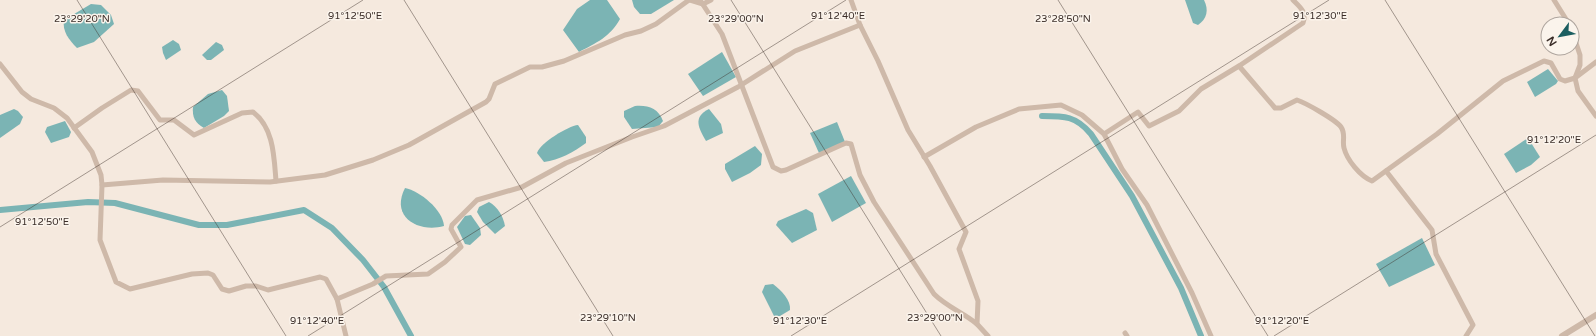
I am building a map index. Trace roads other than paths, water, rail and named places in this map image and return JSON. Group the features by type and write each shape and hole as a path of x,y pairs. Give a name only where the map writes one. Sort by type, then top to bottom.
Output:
{"street":[{"path":"102,185 163,180 276,181 325,175 373,160 409,145 486,102 489,99 495,84 530,67 542,67 564,61 625,35 641,31 656,24 690,0 702,2 711,0"},
{"path":"851,0 860,25 878,61 908,130 966,232 959,249 978,301 977,324"},
{"path":"1104,134 1138,112 1149,126 1179,111 1201,89 1239,66 1303,23 1305,16 1302,9 1293,0"},
{"path":"1554,0 1564,16"},
{"path":"702,2 722,34 771,163 777,170 786,170 846,143 851,144 866,189 903,250 934,294 942,303 969,317 988,336"},
{"path":"337,299 373,284 386,276 428,274 445,262 461,247 451,229 454,221 478,200 522,187 566,163 664,126 742,85 795,51 860,25"},
{"path":"1580,56 1580,65 1574,78 1578,91 1596,116"},
{"path":"1239,66 1275,108 1281,108 1297,100 1337,122 1344,133 1343,147 1348,156 1367,179 1372,181 1437,134 1503,81 1541,62 1548,61 1552,63 1562,81 1574,78 1596,62"},
{"path":"0,64 22,92 31,99 54,108 67,118 92,152 101,175 102,185 100,240 116,282 128,288 202,273 214,275 222,290 229,291 246,286 256,286 268,290 320,277 326,279 337,299 346,336"},
{"path":"74,128 131,90 138,92 160,120 174,120 194,135 242,113 253,112 264,125 270,138 274,154 276,181"},
{"path":"924,157 976,127 1019,109 1061,105 1082,115 1104,134 1122,169 1147,205 1192,293 1211,336"},
{"path":"1386,171 1432,230 1436,254 1473,325 1466,336"},
{"path":"1562,336 1596,315"}],"water":[{"path":"590,0 607,0 620,19 607,35 579,52 563,30 577,9"},
{"path":"632,0 674,0 651,14 640,14 634,7"},
{"path":"1185,0 1204,0 1207,11 1205,17 1198,25 1193,23"},
{"path":"91,4 101,5 111,15 114,24 94,42 77,48 67,35 64,28 64,20"},
{"path":"173,40 179,44 181,50 166,60 162,47"},
{"path":"216,42 222,45 224,50 211,60 207,60 202,55"},
{"path":"722,52 736,77 703,96 688,74"},
{"path":"1548,69 1558,81 1556,84 1535,97 1527,82"},
{"path":"222,90 227,96 229,111 224,116 204,128 198,124 195,119 193,107 208,94"},
{"path":"635,106 652,108 658,113 663,121 658,127 632,129 624,117 624,111"},
{"path":"14,109 23,117 20,124 0,138 0,115"},
{"path":"709,109 721,124 723,133 706,141 698,124 700,116"},
{"path":"65,121 71,132 69,137 51,143 45,132 47,127"},
{"path":"837,122 845,142 819,153 810,133"},
{"path":"578,125 586,137 586,143 566,155 544,162 537,153 539,149 561,132"},
{"path":"1528,138 1540,157 1531,165 1516,173 1504,154"},
{"path":"755,146 762,154 761,165 750,173 732,182 725,169 725,164"},
{"path":"851,176 866,203 832,222 818,194"},
{"path":"405,188 417,193 430,202 440,214 444,226 434,228 425,227 416,225 409,220 404,215 401,207 401,198"},
{"path":"489,202 500,212 505,226 495,234 483,222 477,212 479,207"},
{"path":"806,209 813,213 817,230 792,243 776,225 778,221"},
{"path":"471,215 480,228 481,235 470,245 465,244 457,227 465,216"},
{"path":"1422,238 1435,265 1389,287 1376,264"},
{"path":"773,284 785,296 790,306 790,310 780,316 774,316 762,292 765,285"}],"waterway":[{"path":"1042,116 1070,118 1086,128 1091,134 1132,196 1181,288 1201,336"},
{"path":"0,210 88,202 115,203 199,225 227,225 304,210 332,228 363,260 384,287 411,336"}]}
